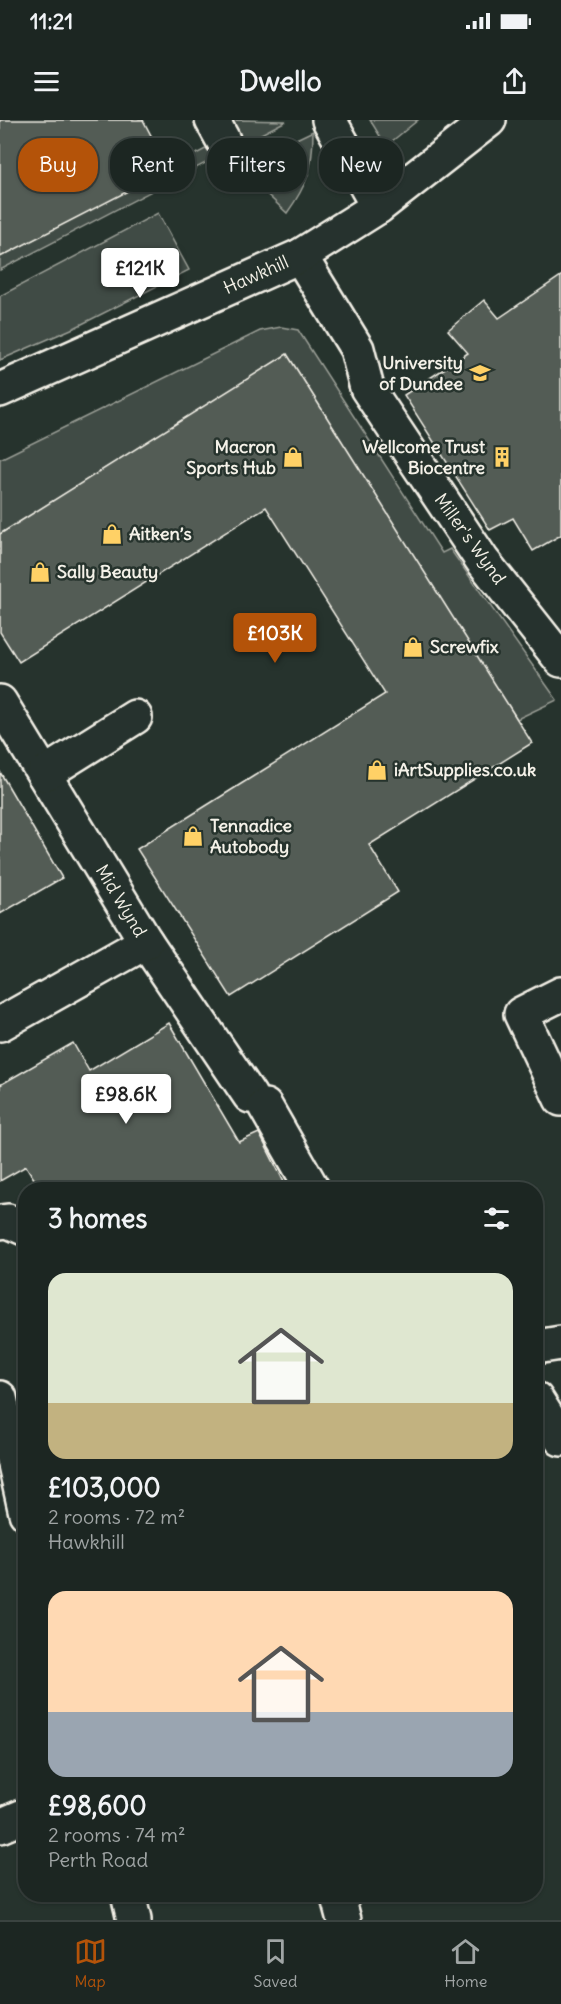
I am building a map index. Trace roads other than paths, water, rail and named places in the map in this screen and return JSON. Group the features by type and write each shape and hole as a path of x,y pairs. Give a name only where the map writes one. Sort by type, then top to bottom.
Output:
{"street":[{"path":"329,120 378,207"},
{"name":"Hawkhill","path":"0,390 300,256 378,207 489,120"},
{"name":"Miller's Wynd","path":"300,256 357,349 367,388 482,560 561,660"},
{"name":"Mid Wynd","path":"2,708 146,942 257,1101 308,1182"},
{"path":"44,774 135,717"},
{"path":"0,1024 146,942"},
{"path":"561,994 521,1014 561,1099"},
{"path":"0,1222 8,1221 18,1225"},
{"path":"543,1346 561,1343"},
{"path":"0,1398 11,1429 18,1468"},
{"path":"543,1410 561,1439"},
{"path":"0,1826 18,1818"},
{"path":"130,1902 134,1920"},
{"path":"339,1902 344,1920"}],"place":[{"name":"University of Dundee","path":"480,373"},
{"name":"Macron Sports Hub","path":"293,457"},
{"name":"Wellcome Trust Biocentre","path":"502,457"},
{"name":"Aitken’s","path":"112,534"},
{"name":"Sally Beauty","path":"40,572"},
{"name":"Screwfix","path":"413,647"},
{"name":"iArtSupplies.co.uk","path":"377,770"},
{"name":"Tennadice Autobody","path":"193,836"}]}
